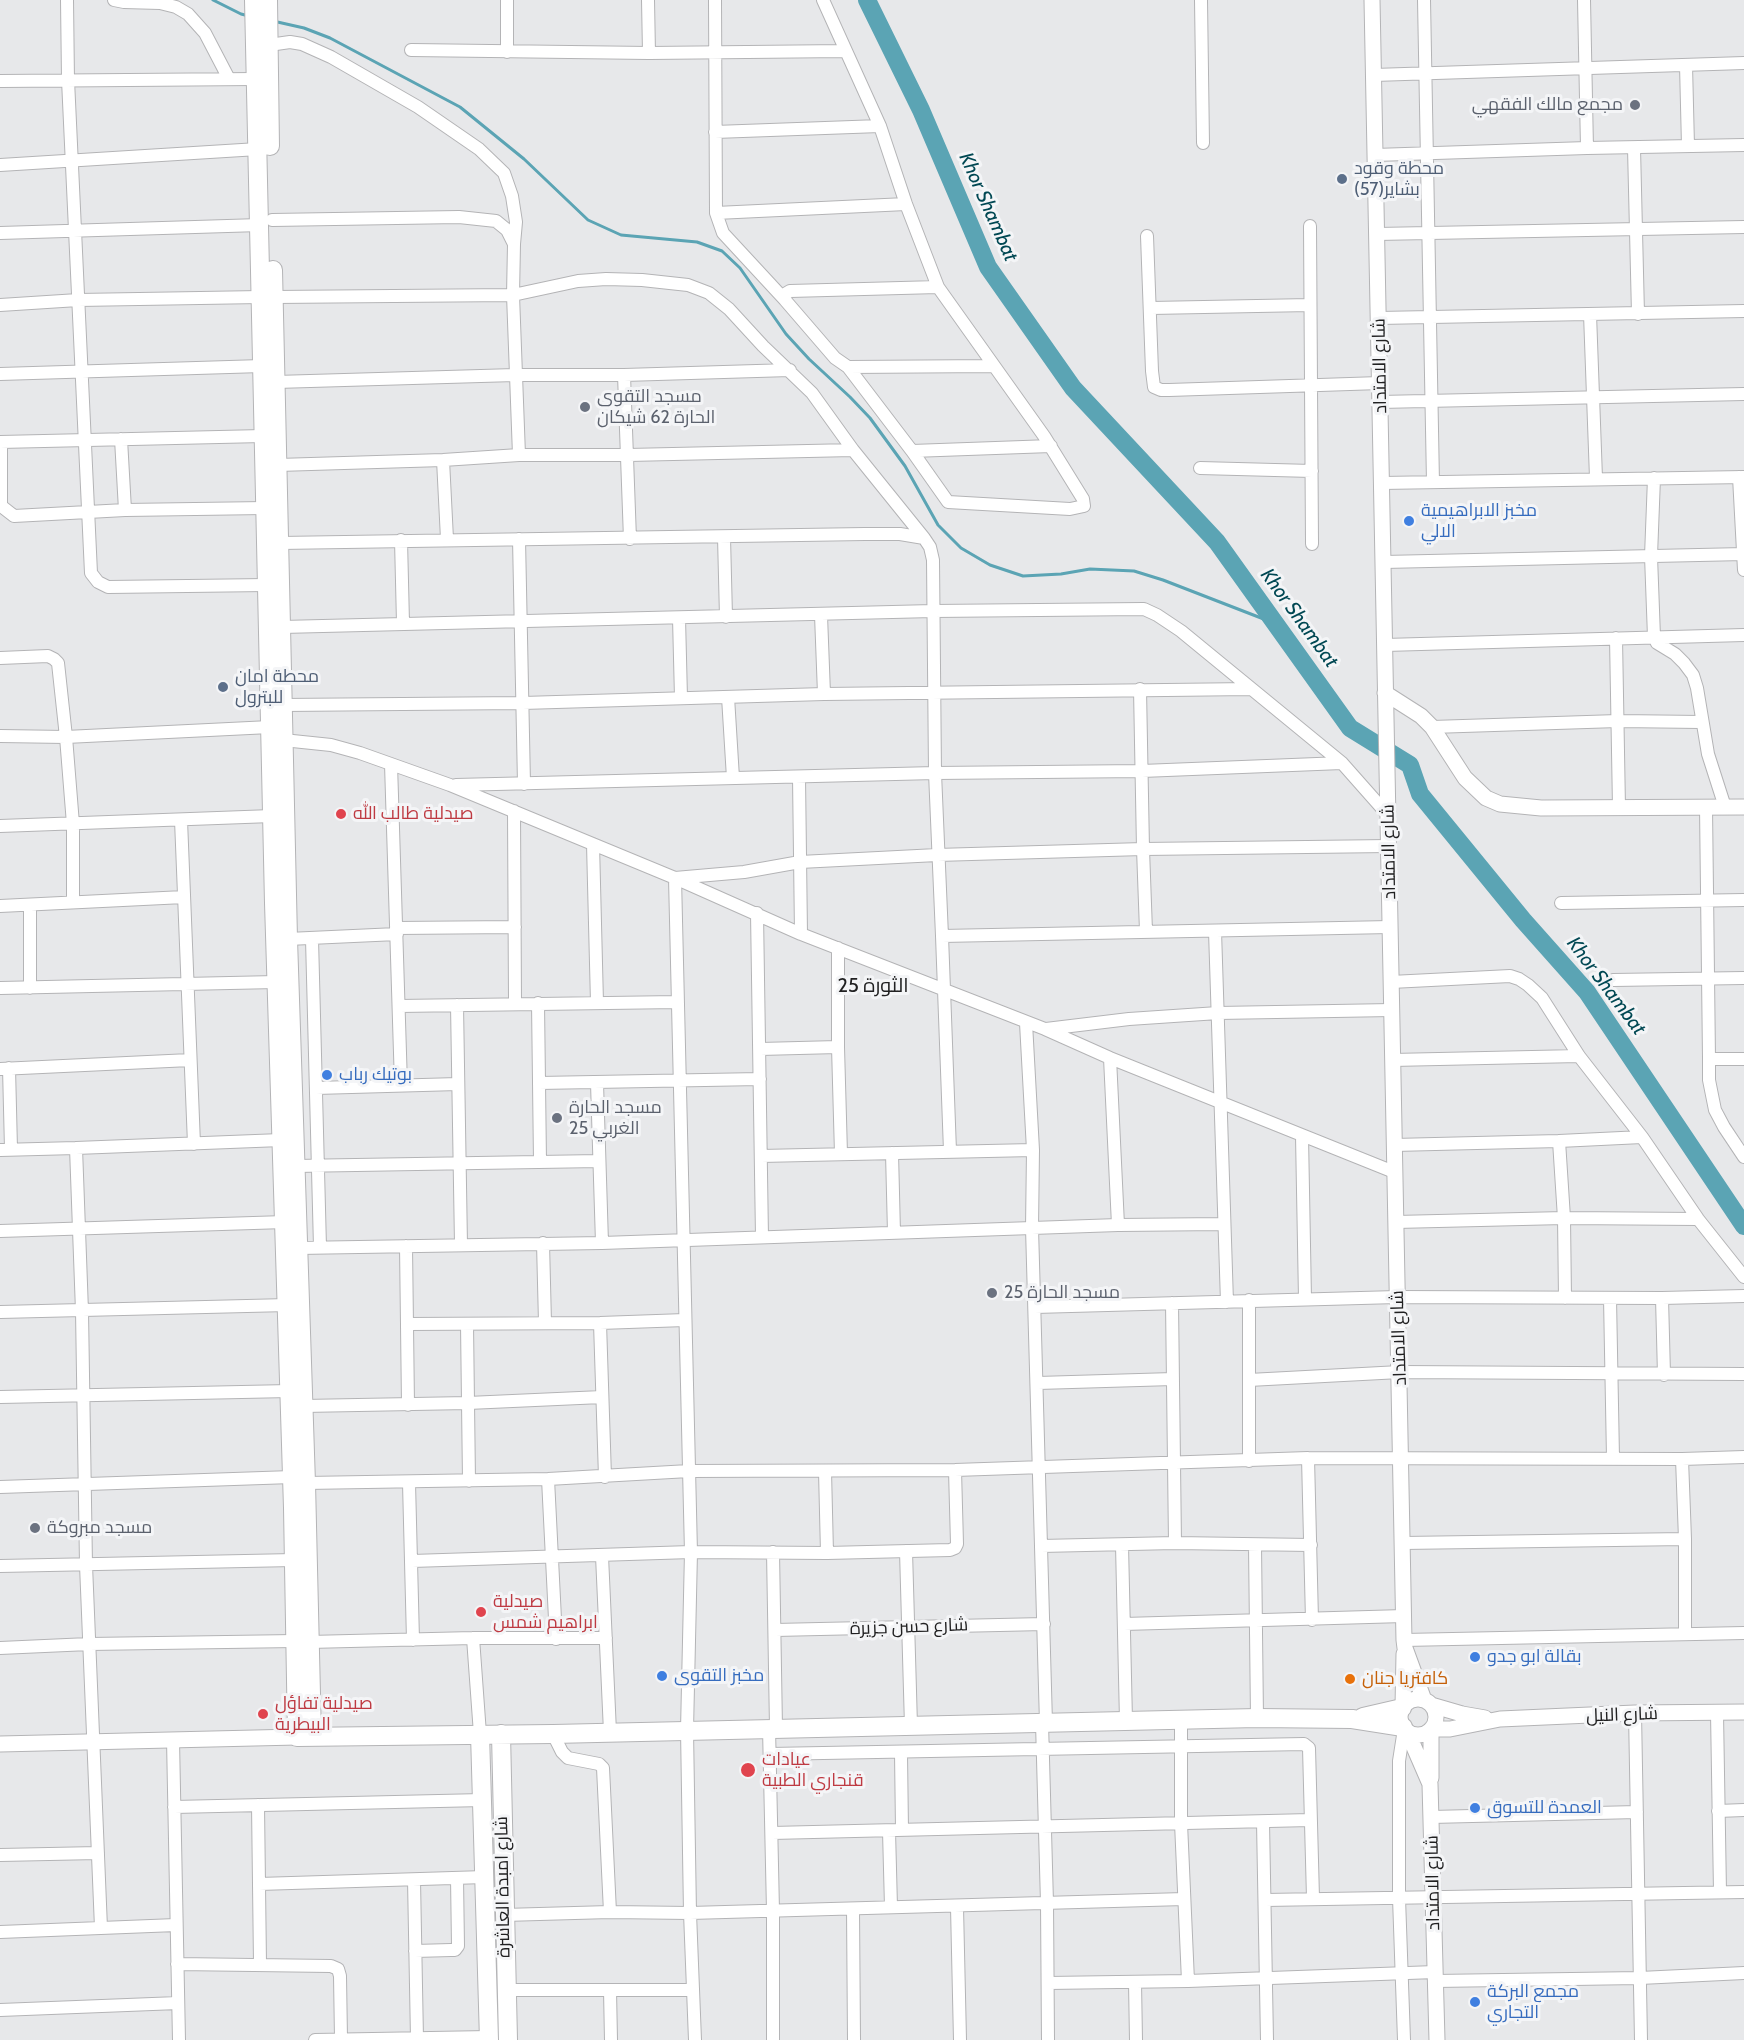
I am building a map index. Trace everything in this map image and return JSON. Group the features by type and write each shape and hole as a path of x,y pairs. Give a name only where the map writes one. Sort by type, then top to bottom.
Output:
{"main road":[{"path":"261,10 269,45 267,297 262,366 263,436 267,585 288,939 303,1406 294,1560 302,1641"},
{"path":"261,10 256,79 258,149 266,222"},
{"path":"267,297 276,382 282,627 282,705 277,734 272,816 276,982 290,1391 299,1480 304,1737 553,1734 1257,1718 1352,1719 1405,1729"},
{"path":"1352,1719 1403,1708"},
{"name":"شارع امبدة العاشرة","path":"480,1734 489,2039"},
{"name":"شارع امبدة العاشرة","path":"501,1734 508,2040"},
{"path":"482,1768 501,1768"}],"street":[{"path":"67,0 74,230 91,573 98,582 108,587 267,585"},
{"path":"114,0 160,3 176,7 188,14 206,33 229,79"},
{"path":"507,0 507,52"},
{"path":"648,0 649,53"},
{"path":"715,0 716,213 723,233 730,243 785,300 836,358 848,367 948,502 1027,507 1079,508 1084,506 1083,499 1051,446 938,287 906,204 880,126 823,0"},
{"path":"1201,0 1203,143"},
{"name":"شارع الامتداد","path":"1372,0 1404,1644 1428,1703"},
{"path":"1424,0 1433,482"},
{"path":"1584,0 1587,148"},
{"path":"269,45 290,42 302,44 331,57 418,107 479,149 504,173 512,196 516,222 513,295 519,455"},
{"path":"411,50 649,53 845,51"},
{"path":"1374,75 1744,63"},
{"path":"1686,65 1688,146"},
{"path":"0,81 256,79"},
{"path":"715,132 880,126"},
{"path":"1375,155 1744,145 1744,154"},
{"path":"1634,148 1638,314"},
{"path":"0,165 258,149"},
{"path":"716,213 906,204"},
{"path":"0,233 422,217 496,221 507,230 514,244"},
{"path":"1310,226 1312,544"},
{"path":"1377,234 1744,227"},
{"path":"1147,236 1154,387 1161,390 1380,383"},
{"path":"0,305 78,300 513,295 578,281 606,279 688,285 718,300 812,393 853,450 930,547 933,560 935,773 950,1151"},
{"path":"785,300 785,294 790,291 938,287"},
{"path":"1151,308 1310,305"},
{"path":"1379,318 1744,311"},
{"path":"1590,314 1596,478"},
{"path":"0,374 262,366"},
{"path":"848,367 994,366"},
{"path":"276,382 789,370"},
{"path":"624,375 630,539"},
{"path":"1380,402 1744,394"},
{"path":"263,436 1,442 1,506 14,516 125,510 265,508"},
{"path":"121,439 125,510"},
{"path":"912,451 1051,446"},
{"path":"278,465 443,460 519,455 853,450"},
{"path":"443,460 447,539"},
{"path":"1200,468 1312,471"},
{"path":"1382,483 1742,477 1744,570"},
{"path":"1654,478 1651,556 1654,638 1657,644 1676,654 1692,675 1697,688 1708,754 1725,807"},
{"path":"280,543 886,534 924,538"},
{"path":"724,537 726,617"},
{"path":"519,539 524,784"},
{"path":"401,540 403,624"},
{"path":"1384,562 1744,554"},
{"path":"282,627 933,611 1144,609 1181,632 1342,764 1388,813"},
{"path":"821,615 824,694"},
{"path":"679,618 681,698"},
{"path":"1385,645 1744,635"},
{"path":"1616,638 1619,808"},
{"path":"0,658 48,656 57,663 73,824 73,902"},
{"path":"1140,689 1146,931"},
{"path":"282,705 523,703 933,692 1251,689"},
{"path":"728,697 733,778"},
{"path":"1386,699 1421,716 1432,727 1465,778 1486,798 1500,804 1541,808 1744,807"},
{"path":"1432,727 1701,722"},
{"path":"0,736 277,734 331,745 450,785 675,878 801,934 1045,1029 1110,1058 1222,1101 1302,1136 1394,1172"},
{"path":"391,764 401,1085"},
{"path":"450,785 935,773 1142,771 1342,764"},
{"path":"798,777 801,934"},
{"path":"1706,807 1711,1096 1715,1110 1739,1142 1744,1157"},
{"path":"514,811 515,1003"},
{"path":"0,826 272,816"},
{"path":"181,820 194,1144"},
{"path":"593,844 597,1003"},
{"path":"675,878 744,872 800,862 938,855 1143,849 1389,846"},
{"path":"675,878 691,1552 687,1730 695,2040"},
{"path":"0,906 184,897"},
{"path":"1561,903 1744,900"},
{"path":"30,906 30,988"},
{"path":"757,913 762,1238"},
{"path":"288,939 396,931 515,927"},
{"path":"942,936 1390,927"},
{"path":"1215,931 1227,1302"},
{"path":"312,939 320,1247"},
{"path":"838,948 841,1154"},
{"path":"1391,982 1510,976 1528,985 1542,999 1579,1056 1642,1137 1698,1219 1744,1276"},
{"path":"1613,980 1744,978"},
{"path":"0,988 276,982"},
{"path":"399,1006 677,1002"},
{"path":"538,1003 540,1162"},
{"path":"458,1005 461,1245"},
{"path":"1045,1029 1129,1019 1218,1013 1392,1010"},
{"path":"1026,1023 1033,1150 1032,1228 1044,1624 1043,1750 1048,2040"},
{"path":"760,1049 838,1047"},
{"path":"1392,1060 1579,1056"},
{"path":"1110,1058 1118,1225"},
{"path":"1709,1059 1744,1059"},
{"path":"190,1060 4,1069 5,1149 76,1149 281,1140"},
{"path":"539,1083 760,1079"},
{"path":"597,1083 602,1243"},
{"path":"316,1088 458,1084"},
{"path":"1302,1136 1305,1299"},
{"path":"1394,1145 1642,1137"},
{"path":"1559,1141 1564,1218 1565,1298"},
{"path":"76,1149 80,1227 86,1565 101,1928"},
{"path":"761,1156 1033,1150"},
{"path":"892,1153 894,1233"},
{"path":"295,1166 599,1161"},
{"path":"1396,1222 1564,1218 1698,1219"},
{"path":"0,1231 285,1222"},
{"path":"298,1248 683,1241 1118,1225 1223,1224"},
{"path":"543,1243 545,1323"},
{"path":"406,1246 408,1405"},
{"path":"1035,1307 1397,1297 1744,1296"},
{"path":"1610,1298 1613,1458"},
{"path":"1662,1298 1664,1375"},
{"path":"1249,1300 1249,1461"},
{"path":"1172,1303 1175,1543"},
{"path":"0,1312 288,1305"},
{"path":"407,1324 685,1320"},
{"path":"600,1323 605,1477"},
{"path":"467,1324 469,1481"},
{"path":"1249,1380 1400,1372 1744,1374"},
{"path":"1038,1383 1173,1379"},
{"path":"0,1397 290,1391"},
{"path":"303,1406 468,1404 602,1397"},
{"path":"0,1487 299,1480 409,1483 605,1477 689,1471 955,1470 1308,1458 1682,1459 1744,1457"},
{"path":"1308,1458 1312,1620"},
{"path":"1682,1459 1685,1632"},
{"path":"412,1561 691,1552 827,1553 955,1548 957,1544 955,1470"},
{"path":"825,1471 827,1553"},
{"path":"548,1479 556,1639"},
{"path":"409,1483 413,1640"},
{"path":"1403,1543 1685,1539"},
{"path":"1041,1546 1175,1543 1311,1545"},
{"path":"1122,1545 1125,1721"},
{"path":"1255,1545 1257,1718"},
{"path":"906,1551 911,1726"},
{"path":"773,1552 775,1630 773,1728 770,1754 773,2040"},
{"path":"602,1556 610,1732"},
{"path":"0,1566 294,1560"},
{"path":"1124,1624 1404,1616"},
{"name":"شارع حسن جزيرة","path":"775,1630 1044,1624"},
{"path":"1403,1708 1404,1644 1685,1632 1744,1633"},
{"path":"473,1638 480,1734"},
{"path":"0,1648 89,1644 606,1638"},
{"path":"1404,2040 1399,1898 1399,1761 1405,1729 1400,1714 1408,1702 1416,1699 1428,1703 1436,1719 1431,1729 1426,1733 1416,1735 1405,1729"},
{"name":"شارع النيل","path":"1428,1703 1462,1714 1500,1719"},
{"name":"شارع النيل","path":"1431,1729 1449,1729 1500,1719 1635,1713 1744,1712"},
{"path":"1635,1713 1641,2040"},
{"path":"1717,1713 1720,1892"},
{"path":"1181,1720 1181,1823 1188,1981"},
{"name":"شارع الامتداد","path":"1405,1729 1430,1784 1437,2040"},
{"path":"1430,1784 1431,1729"},
{"path":"553,1734 562,1752 568,1758 599,1764 603,1768 610,1912"},
{"path":"0,1744 304,1737"},
{"path":"173,1740 179,2040"},
{"path":"770,1754 1307,1745 1309,1748 1313,1899"},
{"path":"901,1753 902,1830"},
{"path":"174,1807 483,1800"},
{"path":"258,1805 260,1964"},
{"path":"1718,1811 1744,1810"},
{"path":"1431,1817 1637,1812"},
{"path":"772,1833 1310,1820"},
{"path":"1263,1822 1267,2040"},
{"path":"889,1831 891,1907"},
{"path":"0,1855 98,1853"},
{"path":"259,1884 485,1877"},
{"path":"415,1951 456,1950 458,1946 457,1878"},
{"path":"414,1880 417,2039"},
{"path":"1265,1899 1744,1892"},
{"path":"504,1915 957,1907 1185,1899"},
{"path":"957,1907 960,2040"},
{"path":"853,1909 854,2040"},
{"path":"0,1932 176,1925"},
{"path":"177,1964 331,1966 338,1969 341,2039"},
{"path":"1048,1983 1188,1981 1402,1973 1435,1977 1640,1978 1744,1973"},
{"path":"1135,1982 1136,2040"},
{"path":"506,1990 693,1989"},
{"path":"610,1990 610,2040"},
{"path":"0,2010 178,2003"},
{"path":"315,2040 489,2039"}],"waterway":[{"path":"213,0 249,16"},
{"name":"Khor Shambat","path":"867,0 921,110 988,267 1073,388 1217,542 1350,728 1410,765 1420,794 1523,920 1587,992 1744,1226"},
{"path":"273,21 304,28 330,38 460,107 524,159 588,220 621,235 697,242 722,251 740,268 786,334 870,418 905,466 938,525 961,548 990,565 1023,576 1061,574 1090,569 1134,571 1274,623"}],"place":[{"name":"مجمع مالك الفقهي","path":"1635,105"},
{"name":"محطة وقود بشاير(57)","path":"1342,179"},
{"name":"مسجد التقوى الحارة 62 شيكان","path":"585,407"},
{"name":"مخبز الابراهيمية الالي","path":"1409,521"},
{"name":"محطة امان للبترول","path":"223,687"},
{"name":"صيدلية طالب الله","path":"341,814"},
{"name":"بوتيك رباب","path":"327,1075"},
{"name":"مسجد الحارة 25 الغربي","path":"557,1118"},
{"name":"مسجد الحارة 25","path":"992,1293"},
{"name":"مسجد مبروكة","path":"35,1528"},
{"name":"صيدلية ابراهيم شمس","path":"481,1612"},
{"name":"بقالة ابو جدو","path":"1475,1657"},
{"name":"مخبز التقوى","path":"662,1676"},
{"name":"كافتريا جنان","path":"1350,1679"},
{"name":"صيدلية تفاؤل البيطرية","path":"263,1714"},
{"name":"عيادات قنجاري الطبية","path":"748,1770"},
{"name":"العمدة للتسوق","path":"1475,1808"},
{"name":"مجمع البركة التجاري","path":"1475,2002"}],"district":[{"name":"الثورة 25","path":"873,986"}]}
